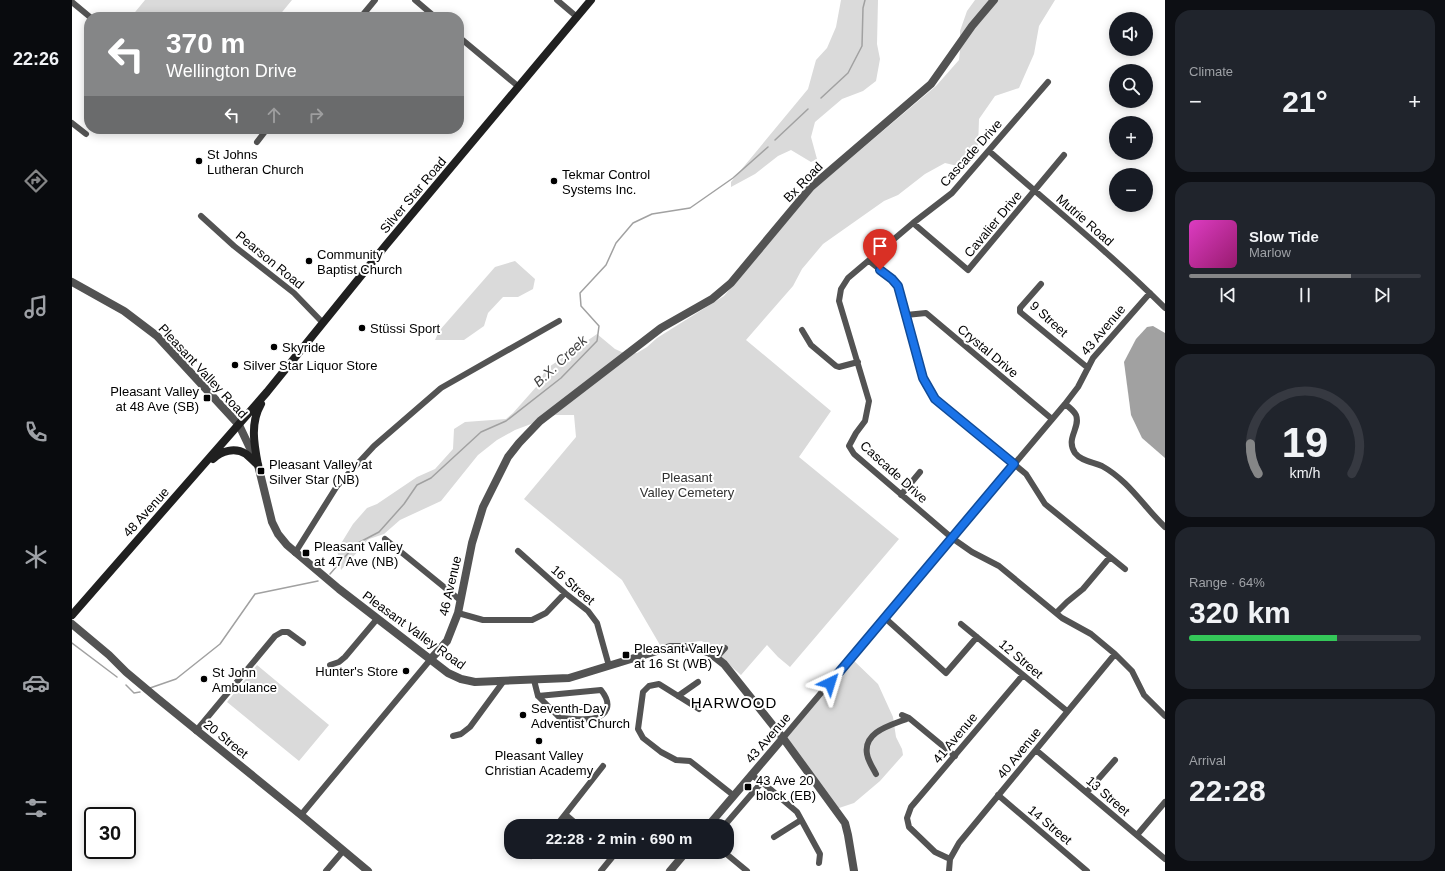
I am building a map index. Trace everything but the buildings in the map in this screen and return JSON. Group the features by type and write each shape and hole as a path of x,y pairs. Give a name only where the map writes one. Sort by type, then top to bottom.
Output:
{"main road":[{"name":"Silver Star Road","path":"239,425 591,0"},
{"path":"258,465 254,445 255,419 257,411 267,392"},
{"name":"48 Avenue","path":"72,615 239,425"},
{"path":"197,473 217,455 230,451 238,451 246,454 258,465"}],"street":[{"path":"365,12 375,0"},
{"path":"415,0 429,12"},
{"path":"557,0 577,17"},
{"name":"Bx Road","path":"613,364 661,328 712,299 731,283 811,187 931,84 972,26 994,0"},
{"path":"72,2 84,12"},
{"path":"464,41 519,87"},
{"name":"Cascade Drive","path":"1048,82 952,193 913,223 848,278 841,289 839,301 869,400 865,421 849,446 854,454 952,538 972,552 999,566 1062,618 1090,634 1115,654 1132,671 1144,695 1154,707 1165,716"},
{"path":"72,123 84,132"},
{"path":"256,142 263,134"},
{"name":"Mutrie Road","path":"989,151 1083,232 1165,308"},
{"path":"1035,191 1064,155"},
{"name":"Cavalier Drive","path":"913,223 968,270 1035,191"},
{"name":"Pearson Road","path":"201,216 234,246 294,293 323,323"},
{"path":"869,261 892,279 898,286 923,378 935,399 1026,474 1045,504 1125,568"},
{"name":"Pleasant Valley Road","path":"72,282 124,311 157,336 239,425 258,465 272,522 278,534 295,553 377,619 448,673 461,679 474,682 503,682 569,678 670,647 694,647 710,653 717,658 724,664 783,738 845,823 854,871"},
{"name":"9 Street","path":"1041,284 1020,308 1020,312 1088,368"},
{"name":"43 Avenue","path":"714,819 1065,404 1078,387 1093,358 1150,293"},
{"name":"Crystal Drive","path":"906,315 926,313 1052,419"},
{"path":"295,553 337,486 374,446 441,388 559,321"},
{"path":"802,330 811,345 836,366 839,367 858,362"},
{"name":"46 Avenue","path":"300,815 430,660 447,642 458,613 472,543 483,507 508,458 519,443 540,421 613,364"},
{"path":"1065,404 1076,413 1077,421 1071,439 1072,447 1076,454 1083,459 1101,466 1122,480 1134,491 1151,513 1165,527"},
{"path":"901,495 920,472"},
{"path":"384,540 460,600"},
{"name":"16 Street","path":"518,551 565,593 588,611 597,623 609,666"},
{"path":"1056,613 1083,589 1110,557"},
{"path":"458,613 483,620 532,620 546,613 565,593"},
{"path":"885,618 946,673 977,637"},
{"path":"330,665 339,662 345,657 377,619"},
{"name":"20 Street","path":"72,624 196,731 368,871"},
{"name":"12 Street","path":"961,624 1067,711"},
{"path":"196,731 275,636 282,632 288,632 303,643"},
{"path":"717,658 725,648"},
{"name":"40 Avenue","path":"949,871 950,860 959,843 1115,654"},
{"name":"41 Avenue","path":"950,860 935,852 908,827 907,818 911,807 1023,675"},
{"path":"534,680 538,696 560,718 594,719 603,714 607,706 606,696 601,690 538,696"},
{"path":"453,736 461,734 470,727 503,682"},
{"path":"678,696 698,682"},
{"path":"699,709 659,684 649,686 643,692 638,729 643,738 661,752 676,760 690,761 733,795"},
{"path":"902,715 909,718 955,756"},
{"path":"876,774 867,755 867,746 871,736 876,732 909,718"},
{"name":"13 Street","path":"1036,750 1165,859"},
{"path":"1087,792 1115,760"},
{"path":"562,819 604,766"},
{"name":"43 Avenue","path":"751,775 762,782 797,812 820,854 819,863"},
{"name":"43 Avenue","path":"730,819 762,782"},
{"name":"14 Street","path":"998,796 1087,871"},
{"path":"1137,835 1165,802"},
{"path":"566,815 571,819"},
{"path":"774,837 801,820"},
{"path":"326,871 343,851"},
{"path":"601,871 611,859"},
{"path":"670,871 680,859"},
{"path":"732,859 747,871"}],"green space":[{"path":"145,0 292,0 282,12 135,12"},
{"path":"841,0 878,0 877,44 880,59 876,81 863,91 842,99 815,122 811,137 817,159 811,162 791,150 778,156 755,174 731,187 731,182 808,89 816,60 827,48 836,27"},
{"name":"Pleasant Valley Cemetery","path":"975,0 1055,0 1039,26 1034,54 1019,88 995,96 979,119 978,149 962,167 945,163 925,174 898,195 884,201 823,244 802,269 793,286 746,340 831,411 799,457 899,539 790,667 767,645 741,675 702,641 660,645 622,580 524,499 576,437 574,415 555,415 515,430 497,440 478,455 441,501 400,520 384,534 369,539 341,570 337,550 353,524 367,508 377,504 417,477 435,469 453,449 454,429 465,422 506,419 537,386 546,369 597,334 615,349 626,354 637,353 657,338 724,296 813,190 936,86 959,60 960,31 967,11"},
{"path":"515,261 535,279 533,289 518,297 503,297 488,313 484,326 464,340 435,340 439,331 495,267"},
{"path":"850,657 878,684 893,717 896,737 902,749 903,755 880,781 854,803 836,809 783,742"},
{"path":"257,665 329,725 299,761 227,702"}],"shaded area":[{"path":"1153,326 1165,333 1165,458 1142,438 1131,415 1124,362 1136,339 1147,327"}],"waterway":[{"name":"B.X. Creek","path":"821,98 848,73 862,46 863,8 865,0"},
{"name":"B.X. Creek","path":"775,140 808,109"},
{"name":"B.X. Creek","path":"330,574 356,544 379,532 404,504 417,485 431,478 481,432 506,421 561,378 597,341 599,326 581,306 580,293 606,265 616,243 633,223 652,214 690,208 733,178 768,147"},
{"name":"B.X. Creek","path":"150,688 176,679 220,644 255,594 318,581"},
{"name":"B.X. Creek","path":"72,643 117,677"},
{"name":"B.X. Creek","path":"126,685 134,693 140,692"}],"place":[{"name":"St Johns Lutheran Church","path":"199,161"},
{"name":"Tekmar Control Systems Inc.","path":"554,181"},
{"name":"Community Baptist Church","path":"309,261"},
{"name":"Stüssi Sport","path":"362,328"},
{"name":"Skyride","path":"274,347"},
{"name":"Silver Star Liquor Store","path":"235,365"},
{"name":"Pleasant Valley at 48 Ave (SB)","path":"207,398"},
{"name":"Pleasant Valley at Silver Star (NB)","path":"261,471"},
{"name":"Pleasant Valley at 47 Ave (NB)","path":"306,553"},
{"name":"Pleasant Valley at 16 St (WB)","path":"626,655"},
{"name":"Hunter's Store","path":"406,671"},
{"name":"St John Ambulance","path":"204,679"},
{"name":"Seventh-Day Adventist Church","path":"523,715"},
{"name":"Pleasant Valley Christian Academy","path":"539,741"},
{"name":"43 Ave 20 block (EB)","path":"748,787"}],"district":[{"name":"HARWOOD","path":"734,702"}],"route":[{"path":"830,683 1014,464 935,399 923,378 898,286 892,279 880,270"}]}
